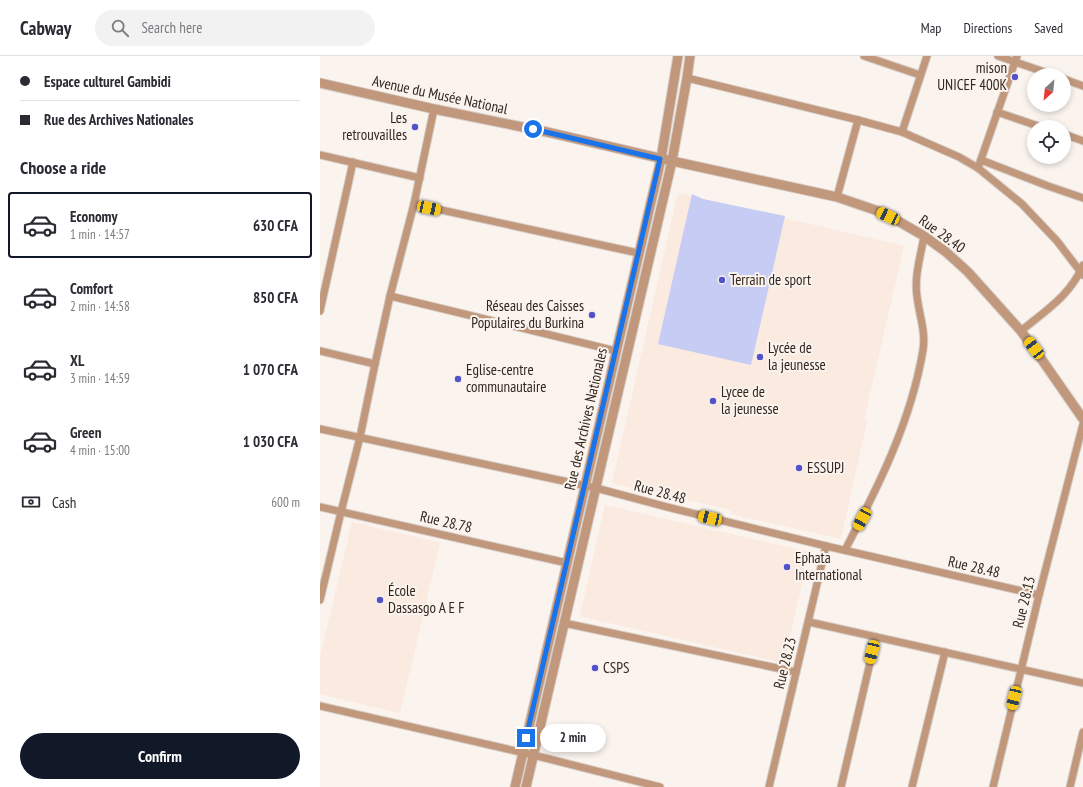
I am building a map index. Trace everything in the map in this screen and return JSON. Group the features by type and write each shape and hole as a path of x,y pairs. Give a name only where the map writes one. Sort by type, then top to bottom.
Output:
{"street":[{"name":"Rue des Archives Nationales","path":"515,787 660,159 678,56"},
{"name":"Rue des Archives Nationales","path":"526,787 672,161 690,56"},
{"path":"864,56 920,74"},
{"path":"902,132 927,56"},
{"path":"998,56 1016,59 1037,68"},
{"path":"978,168 1016,59"},
{"path":"687,78 902,132 959,157 978,168 1022,204 1057,241 1081,274"},
{"path":"1071,82 1083,86"},
{"name":"Avenue du Musée National","path":"320,83 434,109 547,132 672,161"},
{"path":"320,600 360,437 390,296 414,204 434,109"},
{"path":"997,112 1027,122"},
{"path":"837,197 858,120"},
{"path":"1071,137 1083,141"},
{"path":"320,155 420,178"},
{"path":"981,160 1083,198"},
{"name":"Rue 28.40","path":"672,161 837,197 878,211 924,236 946,252 968,272 1020,331 1083,419"},
{"path":"320,310 352,162"},
{"path":"414,204 638,254"},
{"path":"845,550 893,454 912,397 923,342 923,328 916,286 924,236"},
{"path":"1020,331 1063,296 1081,274 1083,265"},
{"path":"390,296 616,350"},
{"path":"320,351 375,364"},
{"name":"Rue 28.13","path":"992,787 1039,594 1083,424"},
{"name":"Rue 28.48","path":"320,429 596,488 826,546 1039,594"},
{"name":"Rue 28.78","path":"320,507 567,563"},
{"name":"Rue 28.23","path":"769,787 826,546"},
{"path":"809,622 1083,683"},
{"path":"564,623 796,672"},
{"path":"841,787 876,637"},
{"path":"912,787 945,652"},
{"path":"320,706 533,755 660,787"},
{"path":"1070,787 1081,750 1083,732"}],"shaded area":[{"name":"Lycée de la jeunesse","path":"678,193 904,246 864,420 867,421 841,539 731,514 731,510 612,483"},
{"name":"Terrain de sport","path":"692,194 703,199 785,216 751,365 658,344"},
{"path":"605,505 809,552 784,663 580,616"},
{"name":"École Dassasgo A E F","path":"352,522 440,543 400,713 320,694 320,657"}],"place":[{"name":"mison UNICEF 400K","path":"1015,77"},
{"name":"Les retrouvailles","path":"415,127"},
{"name":"Terrain de sport","path":"722,280"},
{"name":"Réseau des Caisses Populaires du Burkina","path":"592,315"},
{"name":"Lycée de la jeunesse","path":"760,357"},
{"name":"Eglise-centre communautaire","path":"458,379"},
{"name":"Lycee de la jeunesse","path":"713,401"},
{"name":"ESSUPJ","path":"799,468"},
{"name":"Ephata International","path":"787,567"},
{"name":"École Dassasgo A E F","path":"380,600"},
{"name":"CSPS","path":"595,668"}],"route":[{"path":"526,738 660,159 533,129"}]}
